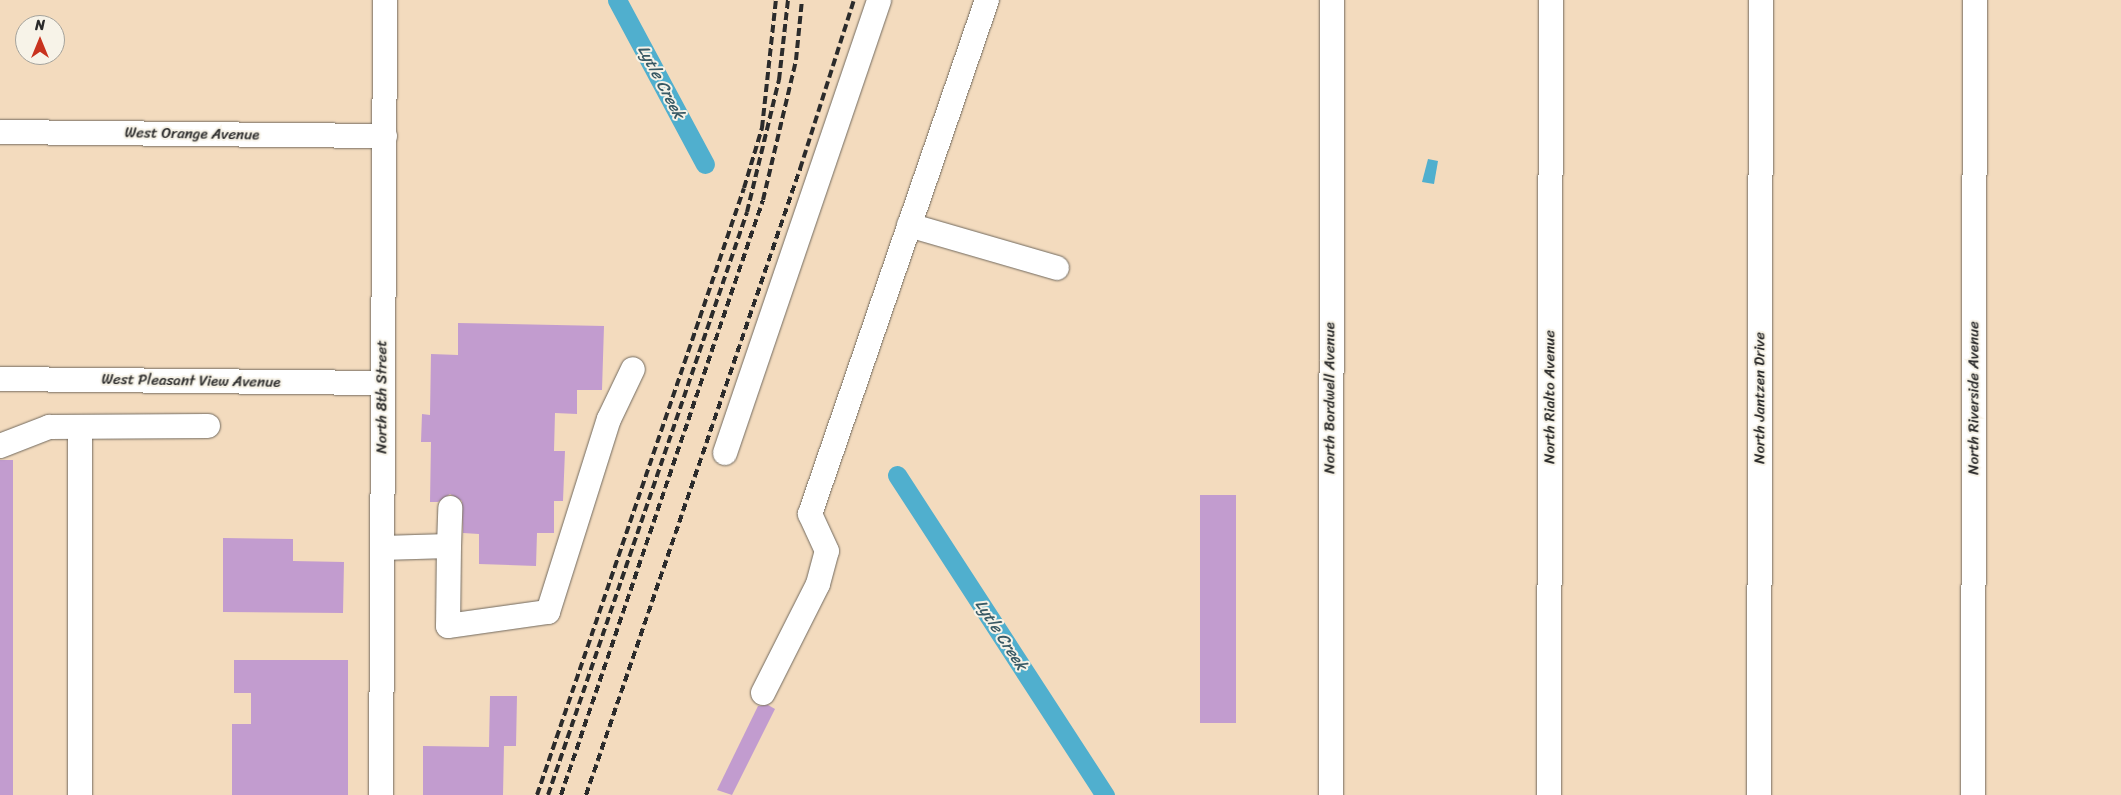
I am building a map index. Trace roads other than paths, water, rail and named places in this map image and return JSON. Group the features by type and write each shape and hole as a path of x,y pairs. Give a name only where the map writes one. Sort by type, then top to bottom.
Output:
{"street":[{"name":"North 8th Street","path":"381,795 385,0"},
{"path":"725,453 880,0"},
{"path":"763,693 818,584 827,551 810,514 987,0"},
{"name":"North Bordwell Avenue","path":"1331,795 1332,0"},
{"name":"North Rialto Avenue","path":"1549,795 1551,0"},
{"name":"North Jantzen Drive","path":"1759,795 1761,0"},
{"name":"North Riverside Avenue","path":"1973,795 1975,0"},
{"name":"West Orange Avenue","path":"0,132 385,136"},
{"path":"910,225 1057,268"},
{"path":"450,508 448,626 548,612 609,419 633,369"},
{"name":"West Pleasant View Avenue","path":"0,379 382,383"},
{"path":"0,446 49,426 208,426"},
{"path":"80,426 80,795"},
{"path":"382,548 449,546"}],"water":[{"path":"1428,159 1438,161 1434,184 1422,182"}],"waterway":[{"name":"Lytle Creek","path":"617,0 705,164"},
{"name":"Lytle Creek","path":"897,475 1105,795"}],"railway":[{"path":"537,795 744,188 762,128 776,0"},
{"path":"548,795 747,212 779,80 788,0"},
{"path":"561,795 763,200 796,60 802,0"},
{"path":"586,795 800,169 854,0"}]}
